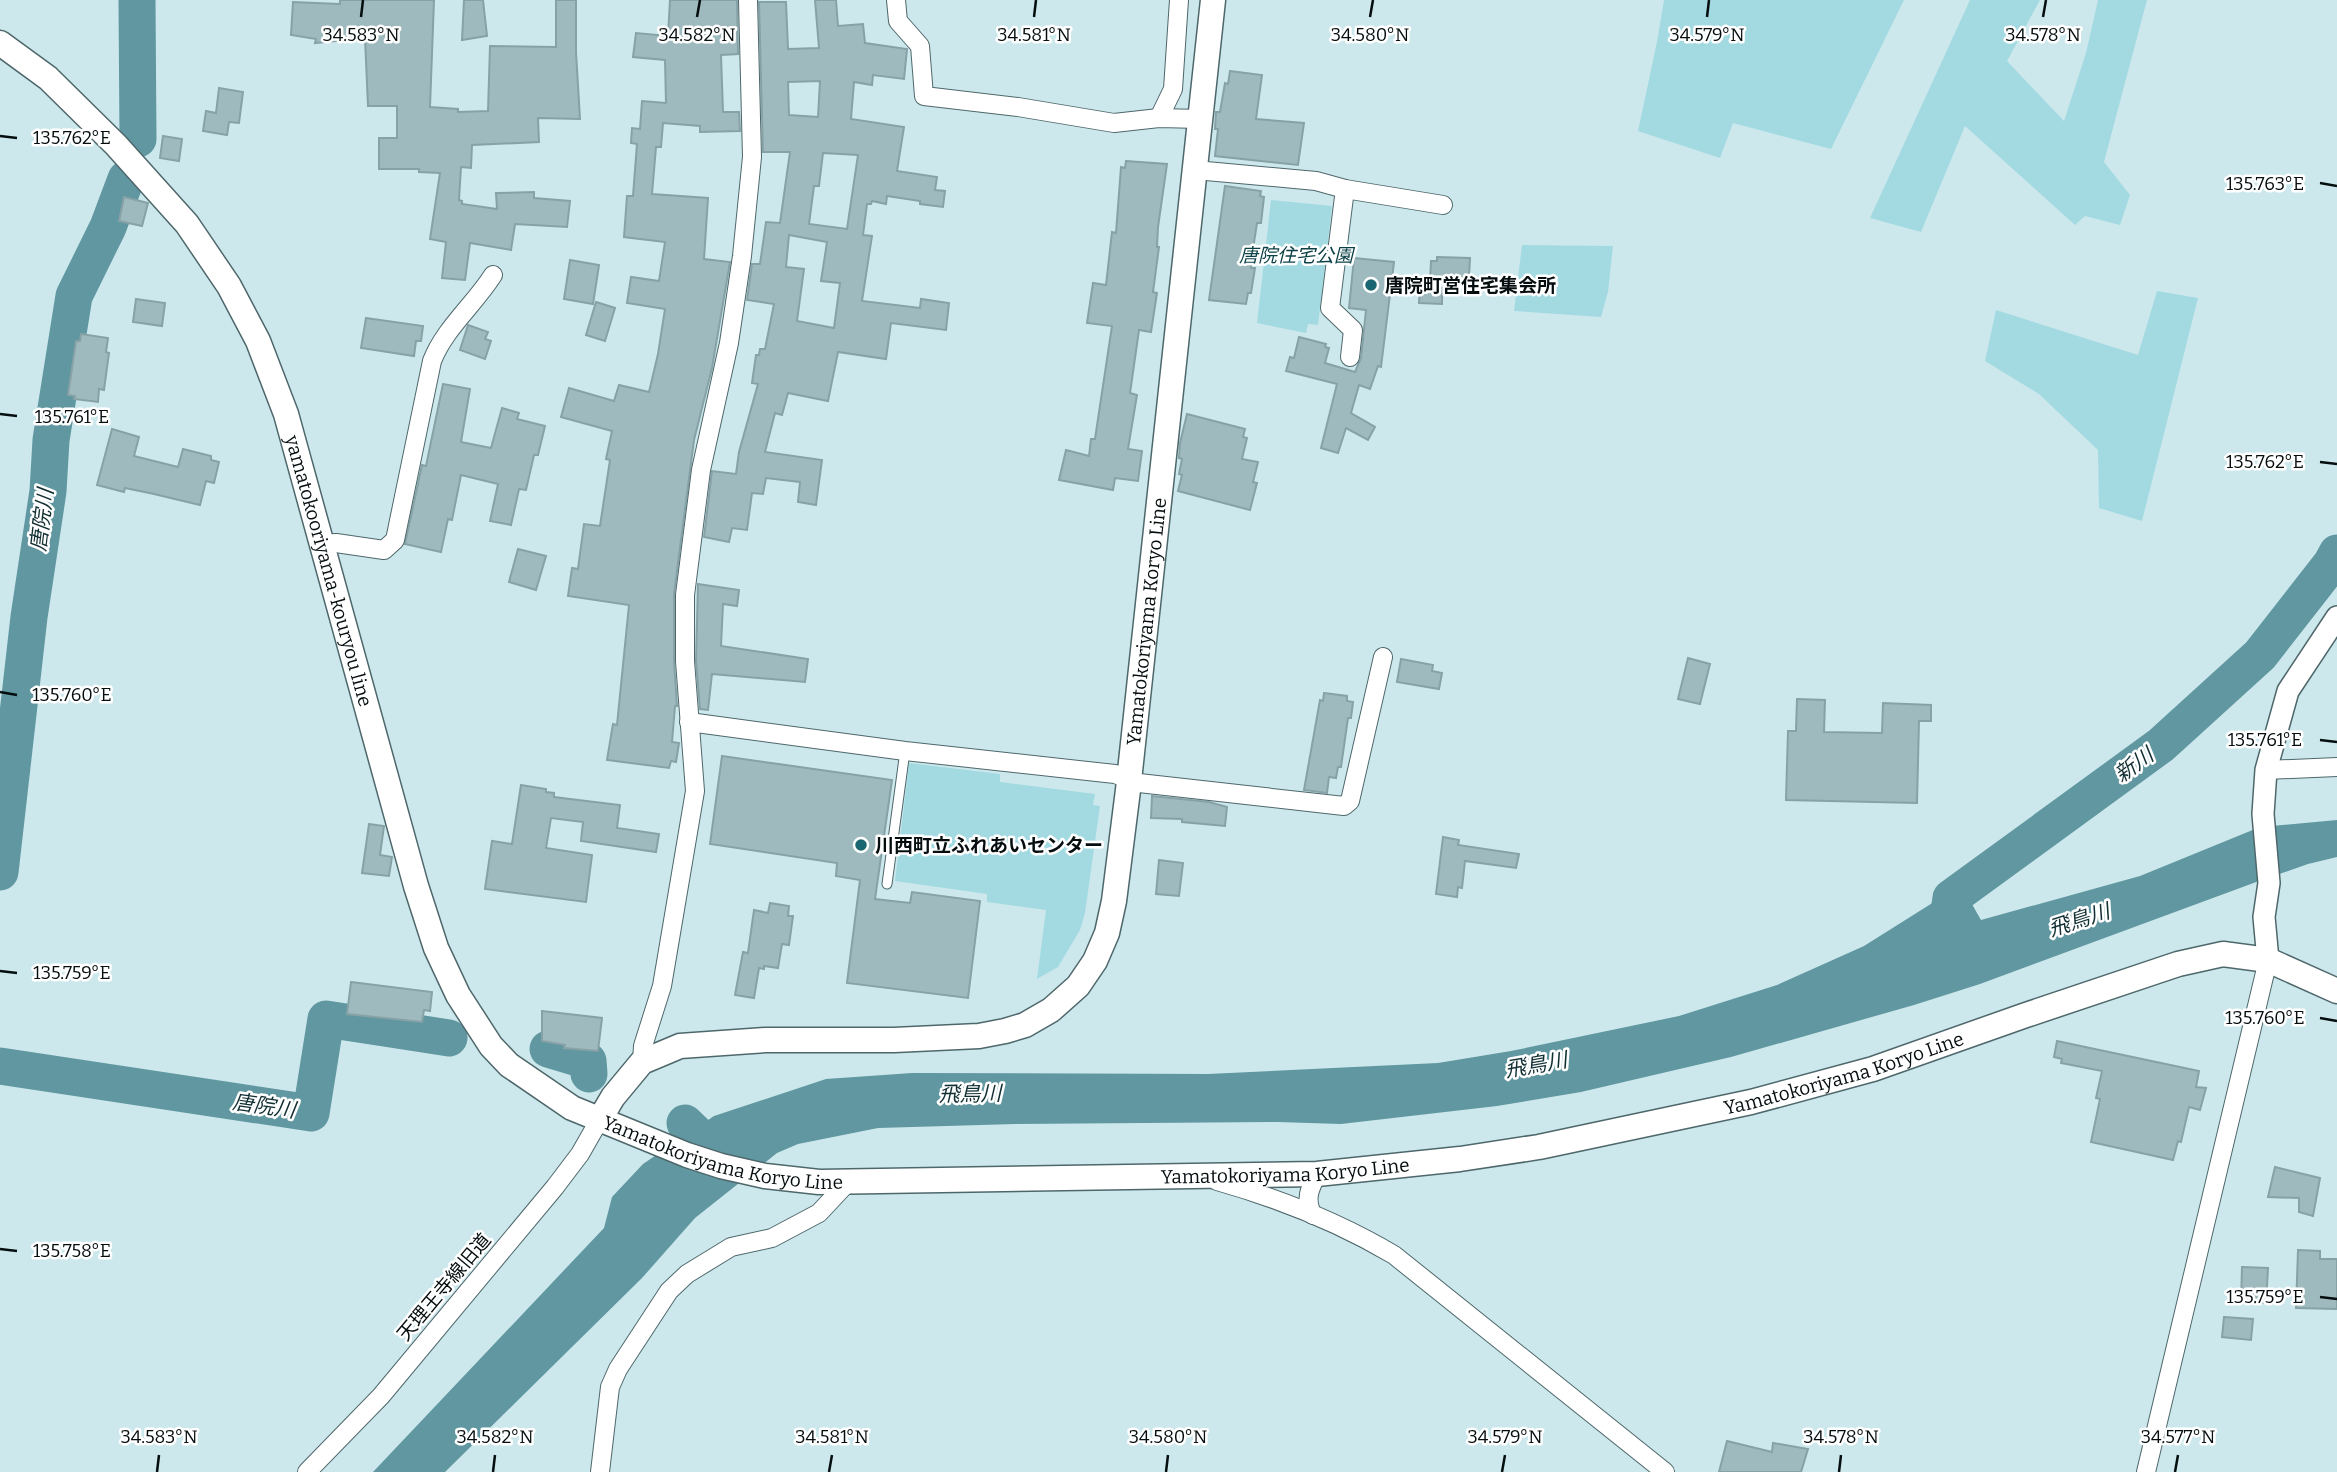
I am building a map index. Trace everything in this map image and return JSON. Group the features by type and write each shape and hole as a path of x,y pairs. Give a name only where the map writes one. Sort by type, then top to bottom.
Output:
{"main road":[{"name":"Yamatokoriyama Koryo Line","path":"1213,0 1129,778 1114,901 1107,933 1096,961 1078,986 1042,1015 1025,1025 1006,1031 979,1036 894,1040 766,1040 680,1046 642,1062 613,1097 600,1119 721,1166 765,1176 819,1182 1317,1174 1460,1159 1539,1147 1751,1101 1873,1069 2178,964 2223,954 2268,960 2337,991"},
{"name":"yamatokooriyama-kouryou line","path":"0,43 48,78 116,145 187,224 229,286 258,341 286,414 416,886 436,948 458,995 491,1046 509,1065 572,1108 600,1119"}],"street":[{"path":"642,1062 643,1046 662,986 695,790 685,661 685,595 701,470 735,308 751,157 748,0"},
{"path":"895,0 898,22 920,46 924,96 1018,107 1114,123 1159,118 1200,119"},
{"path":"1159,118 1173,89 1179,0"},
{"path":"1195,170 1316,181 1345,189 1443,205"},
{"path":"1345,189 1330,308 1353,330 1350,357"},
{"path":"322,544 336,543 384,550 395,540 432,360 439,344 481,295 493,275"},
{"path":"2146,1472 2268,960 2264,917 2269,883 2263,814 2266,770 2288,691 2337,617"},
{"path":"689,722 905,751 1115,774 1139,783 1344,806 1350,801 1384,657"},
{"path":"2266,770 2337,767"},
{"name":"天理王寺線旧道","path":"307,1472 380,1396 555,1187 580,1154 600,1119"},
{"path":"1313,1215 1308,1198 1317,1174"},
{"path":"1200,1177 1313,1215 1371,1241 1394,1255 1665,1472"},
{"path":"600,1472 610,1388 618,1368 669,1291 687,1274 731,1247 772,1238 819,1213 848,1182"}],"lane":[{"path":"887,884 905,751"}],"green space":[{"path":"1664,0 1904,0 1831,149 1733,123 1720,158 1638,131"},
{"path":"1970,0 2040,0 2007,61 2064,121 2086,53 2098,0 2147,0 2104,162 2130,195 2120,225 2085,216 2075,225 1965,126 1921,232 1870,218"},
{"name":"唐院住宅公園","path":"1271,200 1332,206 1318,325 1308,324 1306,333 1257,323"},
{"path":"1522,245 1613,246 1608,292 1601,317 1514,311"},
{"path":"2157,291 2198,298 2142,521 2099,508 2098,450 2039,394 1985,361 1996,310 2138,355"},
{"path":"909,763 1000,774 1000,782 1095,794 1093,805 1100,806 1085,913 1080,930 1058,967 1037,979 1046,910 987,902 987,894 895,881"}],"water":[{"path":"2337,820 2337,857 2259,881 1980,984 1914,1005 1731,1057 1581,1092 1497,1106 1341,1124 1015,1124 878,1128 798,1144 777,1153 695,1218 642,1278 445,1472 373,1472 604,1228 612,1197 643,1164 714,1116 826,1079 912,1073 1208,1074 1438,1063 1511,1051 1679,1016 1777,985 1864,946 1961,885 1981,920 2140,876 2260,827"}],"building":[{"path":"340,0 434,0 430,107 458,109 458,112 488,111 490,46 556,47 556,0 576,0 580,119 538,118 539,142 472,145 471,168 461,167 459,200 462,204 497,209 496,193 534,192 534,198 570,201 567,227 515,224 511,250 470,243 465,280 442,278 446,242 430,239 440,173 419,172 419,169 379,169 379,138 397,138 397,106 368,106 365,38 315,43 316,39 291,35 293,2 340,4"},
{"path":"464,0 483,0 487,36 462,40"},
{"path":"670,0 737,0 738,54 721,55 723,112 739,112 740,131 700,132 700,126 663,123 661,147 656,147 652,194 708,198 704,259 730,262 712,368 694,440 674,594 677,706 672,742 679,743 676,762 671,761 669,768 607,760 613,724 617,725 629,605 568,596 572,568 578,569 584,524 600,526 610,460 606,459 612,431 561,417 569,388 614,401 619,385 649,392 665,309 627,303 631,277 659,281 665,242 624,237 627,196 633,196 637,144 631,143 632,128 640,129 642,101 666,103 665,60 633,57 636,33 668,36"},
{"path":"815,0 836,0 838,26 863,24 865,43 907,49 904,79 873,75 872,85 854,82 851,119 904,127 897,171 937,177 935,190 945,191 943,207 887,196 886,204 872,201 867,204 863,235 872,236 862,301 920,308 921,299 949,303 946,330 891,323 886,359 838,352 828,401 788,393 782,415 775,413 765,452 822,460 816,505 798,502 800,482 766,478 763,494 752,493 747,530 732,528 729,542 704,537 712,471 736,474 739,452 758,384 752,383 756,355 759,355 760,349 765,349 774,304 747,300 752,264 760,264 766,222 780,223 790,152 763,152 759,2 786,2 788,49 819,48","holes":["820,81 818,117 789,115 788,82","823,153 858,155 847,229 809,224 814,186 819,186","789,235 827,242 821,281 840,283 834,328 797,321 804,269 786,267"]},
{"path":"1230,71 1262,75 1256,119 1304,123 1298,165 1215,156 1218,129 1215,129 1216,112 1220,112"},
{"path":"219,88 243,92 239,123 229,122 227,135 203,131 206,111 216,113"},
{"path":"163,136 182,139 179,161 160,158"},
{"path":"1126,161 1167,164 1158,227 1159,247 1153,292 1157,293 1151,332 1139,330 1130,393 1137,395 1128,449 1142,451 1138,481 1115,478 1113,490 1059,480 1066,450 1089,456 1091,439 1095,439 1112,326 1087,323 1093,283 1106,285 1112,232 1116,233 1121,167 1125,168"},
{"path":"1225,186 1261,191 1260,196 1264,197 1261,223 1257,223 1251,262 1251,268 1255,268 1251,293 1248,293 1246,304 1209,300"},
{"path":"124,197 148,203 142,226 119,221"},
{"path":"1437,257 1470,258 1469,277 1458,277 1458,284 1430,283 1431,261 1437,261"},
{"path":"1354,258 1394,262 1381,367 1378,366 1370,389 1359,385 1351,413 1375,427 1368,440 1346,428 1338,453 1321,448 1337,384 1286,371 1290,357 1294,358 1299,337 1326,344 1325,347 1329,348 1325,363 1355,372 1361,358 1366,310 1349,308"},
{"path":"570,260 599,265 593,304 564,299"},
{"path":"1420,287 1442,288 1442,304 1419,303"},
{"path":"136,299 165,303 162,326 133,322"},
{"path":"596,302 615,308 605,341 586,335"},
{"path":"366,318 423,326 421,341 416,341 414,356 361,348"},
{"path":"468,325 488,332 485,339 491,341 485,359 460,350"},
{"path":"81,334 108,338 106,352 109,353 104,390 99,389 98,402 74,399 75,396 68,395 76,341 80,341"},
{"path":"443,384 470,389 461,442 491,448 502,408 519,413 517,419 545,426 538,455 534,455 526,490 519,489 511,525 490,521 498,484 461,475 452,520 448,519 441,552 405,544 422,465 426,466"},
{"path":"1187,414 1245,429 1243,437 1247,438 1242,459 1258,462 1253,482 1257,483 1250,510 1178,491 1182,475 1179,474 1182,459 1179,458 1180,443"},
{"path":"112,429 139,437 134,456 178,467 183,449 211,456 211,460 219,462 214,483 206,481 200,505 125,488 124,492 97,485"},
{"path":"518,549 546,556 536,590 509,582"},
{"path":"698,584 739,590 737,606 723,604 721,646 808,659 805,682 712,674 708,710 700,709 696,661"},
{"path":"1688,658 1710,664 1700,704 1678,699"},
{"path":"1401,659 1433,665 1432,671 1442,673 1439,689 1397,682"},
{"path":"1324,693 1347,696 1347,701 1353,702 1341,767 1338,767 1336,778 1329,777 1327,793 1304,790 1320,700 1323,701"},
{"path":"1797,699 1825,700 1824,732 1882,733 1883,703 1931,705 1931,721 1919,721 1917,803 1786,800 1788,731 1796,731"},
{"path":"722,756 892,780 875,899 910,903 912,892 980,901 968,998 847,983 860,880 836,876 837,863 710,844"},
{"path":"521,785 546,789 546,792 554,793 554,797 620,805 617,828 659,834 656,852 581,841 583,822 551,818 546,848 592,855 586,902 485,889 492,841 512,844"},
{"path":"1152,796 1209,802 1227,807 1225,826 1182,822 1182,819 1151,818"},
{"path":"369,824 384,826 380,855 392,857 389,876 362,873"},
{"path":"1443,837 1459,840 1458,845 1519,854 1516,868 1465,861 1462,888 1458,887 1457,897 1436,894"},
{"path":"1159,860 1183,863 1179,896 1156,894"},
{"path":"770,903 789,906 788,916 793,916 789,945 782,944 778,968 759,968 754,998 735,995 743,952 748,953 754,910 768,913"},
{"path":"351,982 432,992 430,1011 424,1010 422,1022 347,1014"},
{"path":"542,1011 602,1018 598,1051 564,1048 565,1045 542,1041"},
{"path":"2057,1041 2199,1071 2196,1087 2206,1088 2200,1110 2189,1107 2181,1142 2178,1141 2173,1160 2091,1142 2100,1099 2096,1098 2102,1071 2061,1063 2062,1059 2054,1057"},
{"path":"2275,1167 2320,1178 2313,1216 2299,1212 2299,1198 2268,1197"},
{"path":"2298,1250 2320,1251 2320,1259 2337,1259 2337,1309 2296,1308"},
{"path":"2242,1267 2268,1268 2266,1303 2241,1303"},
{"path":"2224,1317 2253,1319 2251,1340 2222,1337"},
{"path":"1727,1441 1772,1452 1773,1443 1808,1449 1801,1472 1719,1472"}],"waterway":[{"name":"唐院川","path":"137,0 138,139"},
{"name":"唐院川","path":"0,872 29,617 48,491 51,440 74,296 108,227 126,179"},
{"name":"新川","path":"1946,933 1951,898 2161,745 2260,655 2337,553"},
{"name":"唐院川","path":"0,1066 311,1113 326,1019 449,1038"},
{"name":"唐院川","path":"548,1049 588,1061 589,1074"},
{"name":"飛鳥川","path":"685,1123 714,1151"}],"place":[{"name":"唐院町営住宅集会所","path":"1371,285"},
{"name":"川西町立ふれあいセンター","path":"861,845"}]}
